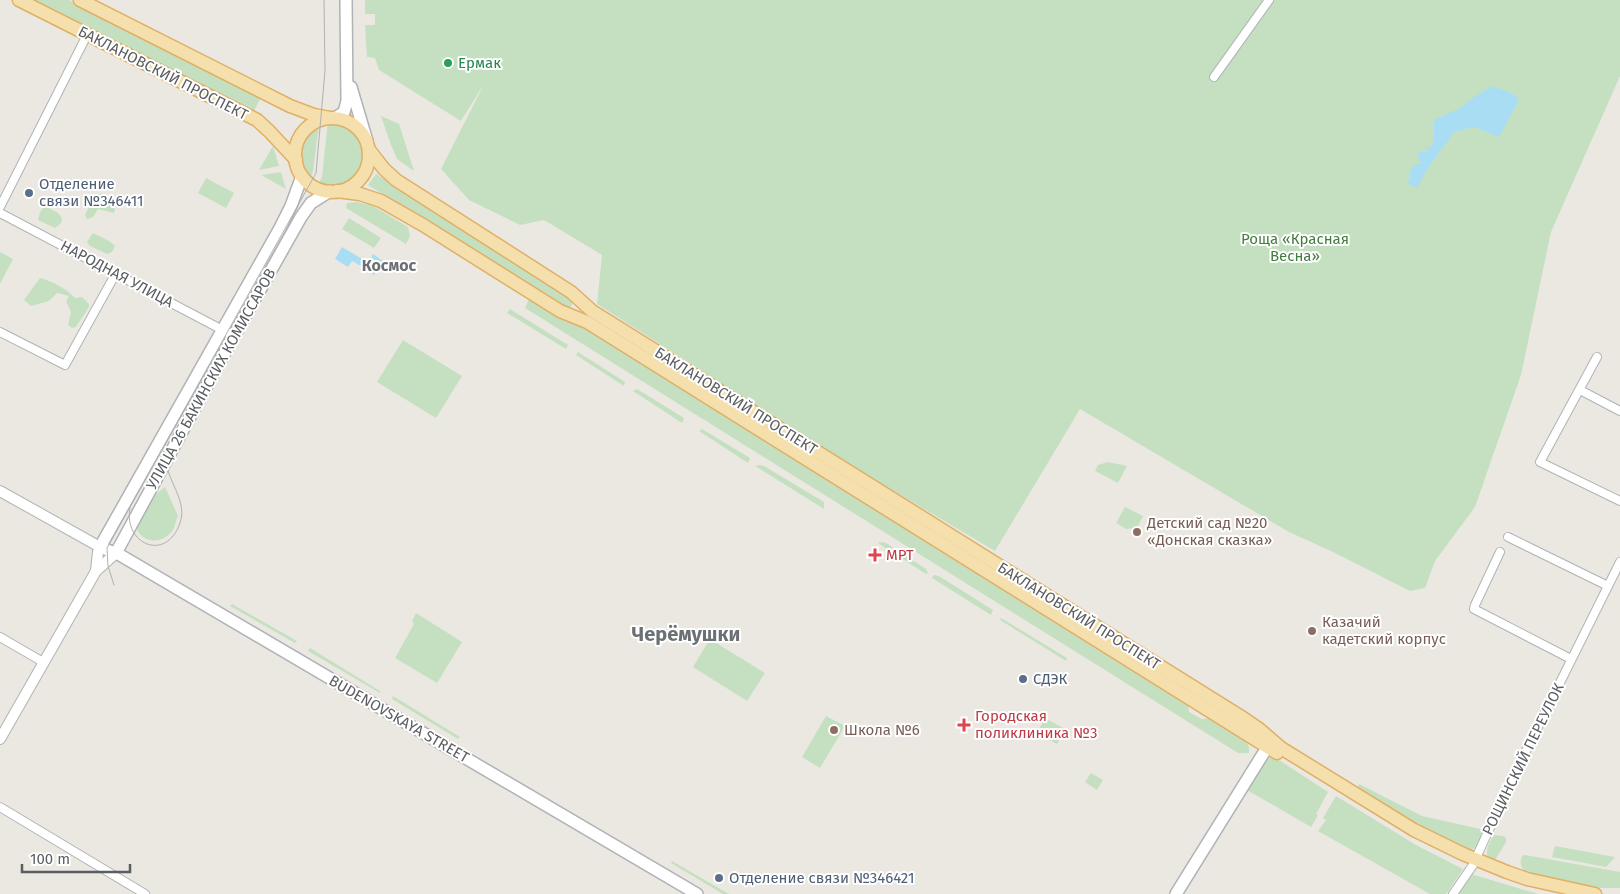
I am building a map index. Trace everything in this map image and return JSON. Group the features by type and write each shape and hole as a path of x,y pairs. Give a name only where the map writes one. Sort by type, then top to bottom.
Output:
{"main road":[{"name":"БАКЛАНОВСКИЙ ПРОСПЕКТ","path":"19,0 257,120 296,160"},
{"name":"БАКЛАНОВСКИЙ ПРОСПЕКТ","path":"80,0 290,106 314,115 332,118"},
{"path":"332,118 344,112 347,101 346,0"},
{"path":"348,75 368,146 365,170 357,182 344,189 334,191 313,186 302,176 296,160 296,146 302,133 323,119 345,120 354,124 360,129 368,146"},
{"name":"БАКЛАНОВСКИЙ ПРОСПЕКТ","path":"368,146 384,169 396,180 571,292 592,311 1240,716 1260,729 1270,744"},
{"name":"УЛИЦА 26 БАКИНСКИХ КОМИССАРОВ","path":"100,548 292,206 302,176"},
{"name":"БАКЛАНОВСКИЙ ПРОСПЕКТ","path":"334,191 360,194 381,201 560,310 587,322 1270,744 1411,836 1526,885 1564,894"},
{"name":"УЛИЦА 26 БАКИНСКИХ КОМИССАРОВ","path":"116,553 301,216 311,203 334,191"},
{"name":"BUDENOVSKAYA STREET","path":"100,548 116,553 697,894"},
{"path":"1176,894 1270,744"},
{"name":"БАКЛАНОВСКИЙ ПРОСПЕКТ","path":"1474,862 1527,879 1595,894"}],"street":[{"path":"1214,77 1270,0"},
{"path":"0,207 87,35"},
{"name":"НАРОДНАЯ УЛИЦА","path":"0,213 234,336"},
{"path":"0,332 65,365 116,273"},
{"path":"571,314 579,300"},
{"path":"1598,357 1540,462 1620,501"},
{"path":"1580,390 1620,411"},
{"path":"0,491 100,548"},
{"path":"1508,537 1608,586"},
{"name":"УЛИЦА 26 БАКИНСКИХ КОМИССАРОВ","path":"96,571 100,548"},
{"path":"1500,552 1474,610 1572,660"},
{"name":"УЛИЦА 26 БАКИНСКИХ КОМИССАРОВ","path":"0,739 96,571 116,553"},
{"name":"РОЩИНСКИЙ ПЕРЕУЛОК","path":"1453,894 1474,862 1517,769 1620,562"},
{"path":"0,637 43,662"},
{"path":"0,807 144,894"}],"green space":[{"path":"28,0 69,0 261,97 252,115"},
{"name":"Роща «Красная Весна»","path":"365,0 1620,0 1620,76 1551,232 1521,375 1475,507 1435,561 1425,588 1410,591 1289,532 1080,409 995,551 850,465 597,304 602,255 544,220 520,225 469,200 441,169 484,84 461,121 379,70 375,58 367,57 365,25 375,25 375,14 365,14"},
{"path":"381,116 399,124 414,171 397,159"},
{"path":"328,121 346,125 357,134 364,145 365,157 362,169 354,179 343,186 329,188 318,185 322,177"},
{"path":"319,124 313,172 310,179 300,164 299,149 305,136"},
{"path":"273,146 279,166 259,170"},
{"path":"281,172 286,189 261,175"},
{"path":"376,174 571,298 573,301 571,307 564,307 368,185"},
{"path":"206,178 234,193 226,208 198,193"},
{"path":"95,194 101,194 115,208 114,213 98,209 93,217 87,219 85,215"},
{"path":"357,202 373,206 408,227 410,236 406,244 346,208 347,203"},
{"path":"45,206 58,213 62,218 61,223 55,228 38,220 40,212"},
{"path":"349,218 381,238 374,248 342,229"},
{"path":"93,233 115,246 112,252 107,254 90,246 87,242"},
{"path":"0,252 13,259 0,284"},
{"path":"40,278 59,286 75,298 82,297 89,304 76,327 72,328 68,325 71,312 66,301 69,296 57,293 49,301 31,306 24,300"},
{"path":"530,297 581,324 1188,704 1189,712 1202,719 1210,718 1244,739 1249,747 1249,753 1238,753 525,308"},
{"path":"510,309 568,345 566,349 507,313"},
{"path":"403,340 462,376 436,418 377,382"},
{"path":"578,352 625,382 624,386 576,355"},
{"path":"637,389 684,418 682,423 633,391"},
{"path":"702,429 750,458 748,463 699,431"},
{"path":"1108,462 1127,466 1118,483 1095,471 1098,465"},
{"path":"755,466 764,466 824,502 824,509"},
{"path":"165,487 178,516 174,528 165,538 159,540 148,539 143,537 136,526 151,498"},
{"path":"1125,507 1143,516 1137,528 1126,529 1116,523"},
{"path":"878,543 886,543 926,569 928,573 926,574"},
{"path":"934,575 939,576 993,610 991,615 932,578"},
{"path":"232,604 297,641 295,643 230,606"},
{"path":"416,613 462,642 437,683 395,658 414,624 412,621"},
{"path":"1001,618 1067,658 1066,661 1000,620"},
{"path":"710,639 765,673 747,701 693,667"},
{"path":"310,648 380,691 380,693 308,651"},
{"path":"393,696 460,737 458,739 392,699"},
{"path":"826,716 845,726 820,768 802,757"},
{"path":"1045,718 1065,729 1057,744 1037,733"},
{"path":"1269,758 1279,760 1328,792 1311,827 1247,790 1262,764"},
{"path":"1091,773 1103,780 1097,790 1085,782"},
{"path":"1359,784 1422,816 1485,830 1482,840 1476,848 1469,850 1461,848 1414,824 1356,790"},
{"path":"1336,796 1416,845 1463,869 1446,894 1430,894 1318,831 1326,820 1323,818"},
{"path":"1494,835 1506,838 1506,842 1495,860 1488,859 1487,852 1489,843"},
{"path":"1555,846 1615,857 1606,867 1552,857"},
{"path":"1522,856 1620,872 1620,888 1591,888 1527,873 1521,864"},
{"path":"672,861 729,894 723,894 671,863"},
{"path":"1471,874 1538,894 1459,894"}],"water":[{"path":"1492,86 1512,93 1519,100 1499,137 1474,127 1454,132 1426,171 1417,188 1406,183 1410,179 1410,170 1417,164 1422,164 1417,152 1428,152 1426,148 1431,147 1434,140 1434,120 1460,108"},
{"path":"342,247 364,260 361,266 352,261 348,267 335,259"},
{"path":"373,254 383,261 374,275 365,269"}],"tram line":[{"path":"114,585 108,566 107,548 316,173 325,71 324,0"},
{"path":"130,508 130,521 133,531 139,539 147,544 165,543 174,535 182,514 181,505 167,469 166,450"}],"place":[{"name":"Ермак","path":"448,63"},
{"name":"Отделение связи №346411","path":"29,193"},
{"name":"Детский сад №20 «Донская сказка»","path":"1137,532"},
{"name":"МРТ","path":"875,555"},
{"name":"Казачий кадетский корпус","path":"1312,631"},
{"name":"СДЭК","path":"1023,679"},
{"name":"Городская поликлиника №3","path":"964,725"},
{"name":"Школа №6","path":"834,730"},
{"name":"Отделение связи №346421","path":"719,878"}],"district":[{"name":"Космос","path":"389,265"},
{"name":"Черёмушки","path":"686,634"}]}
